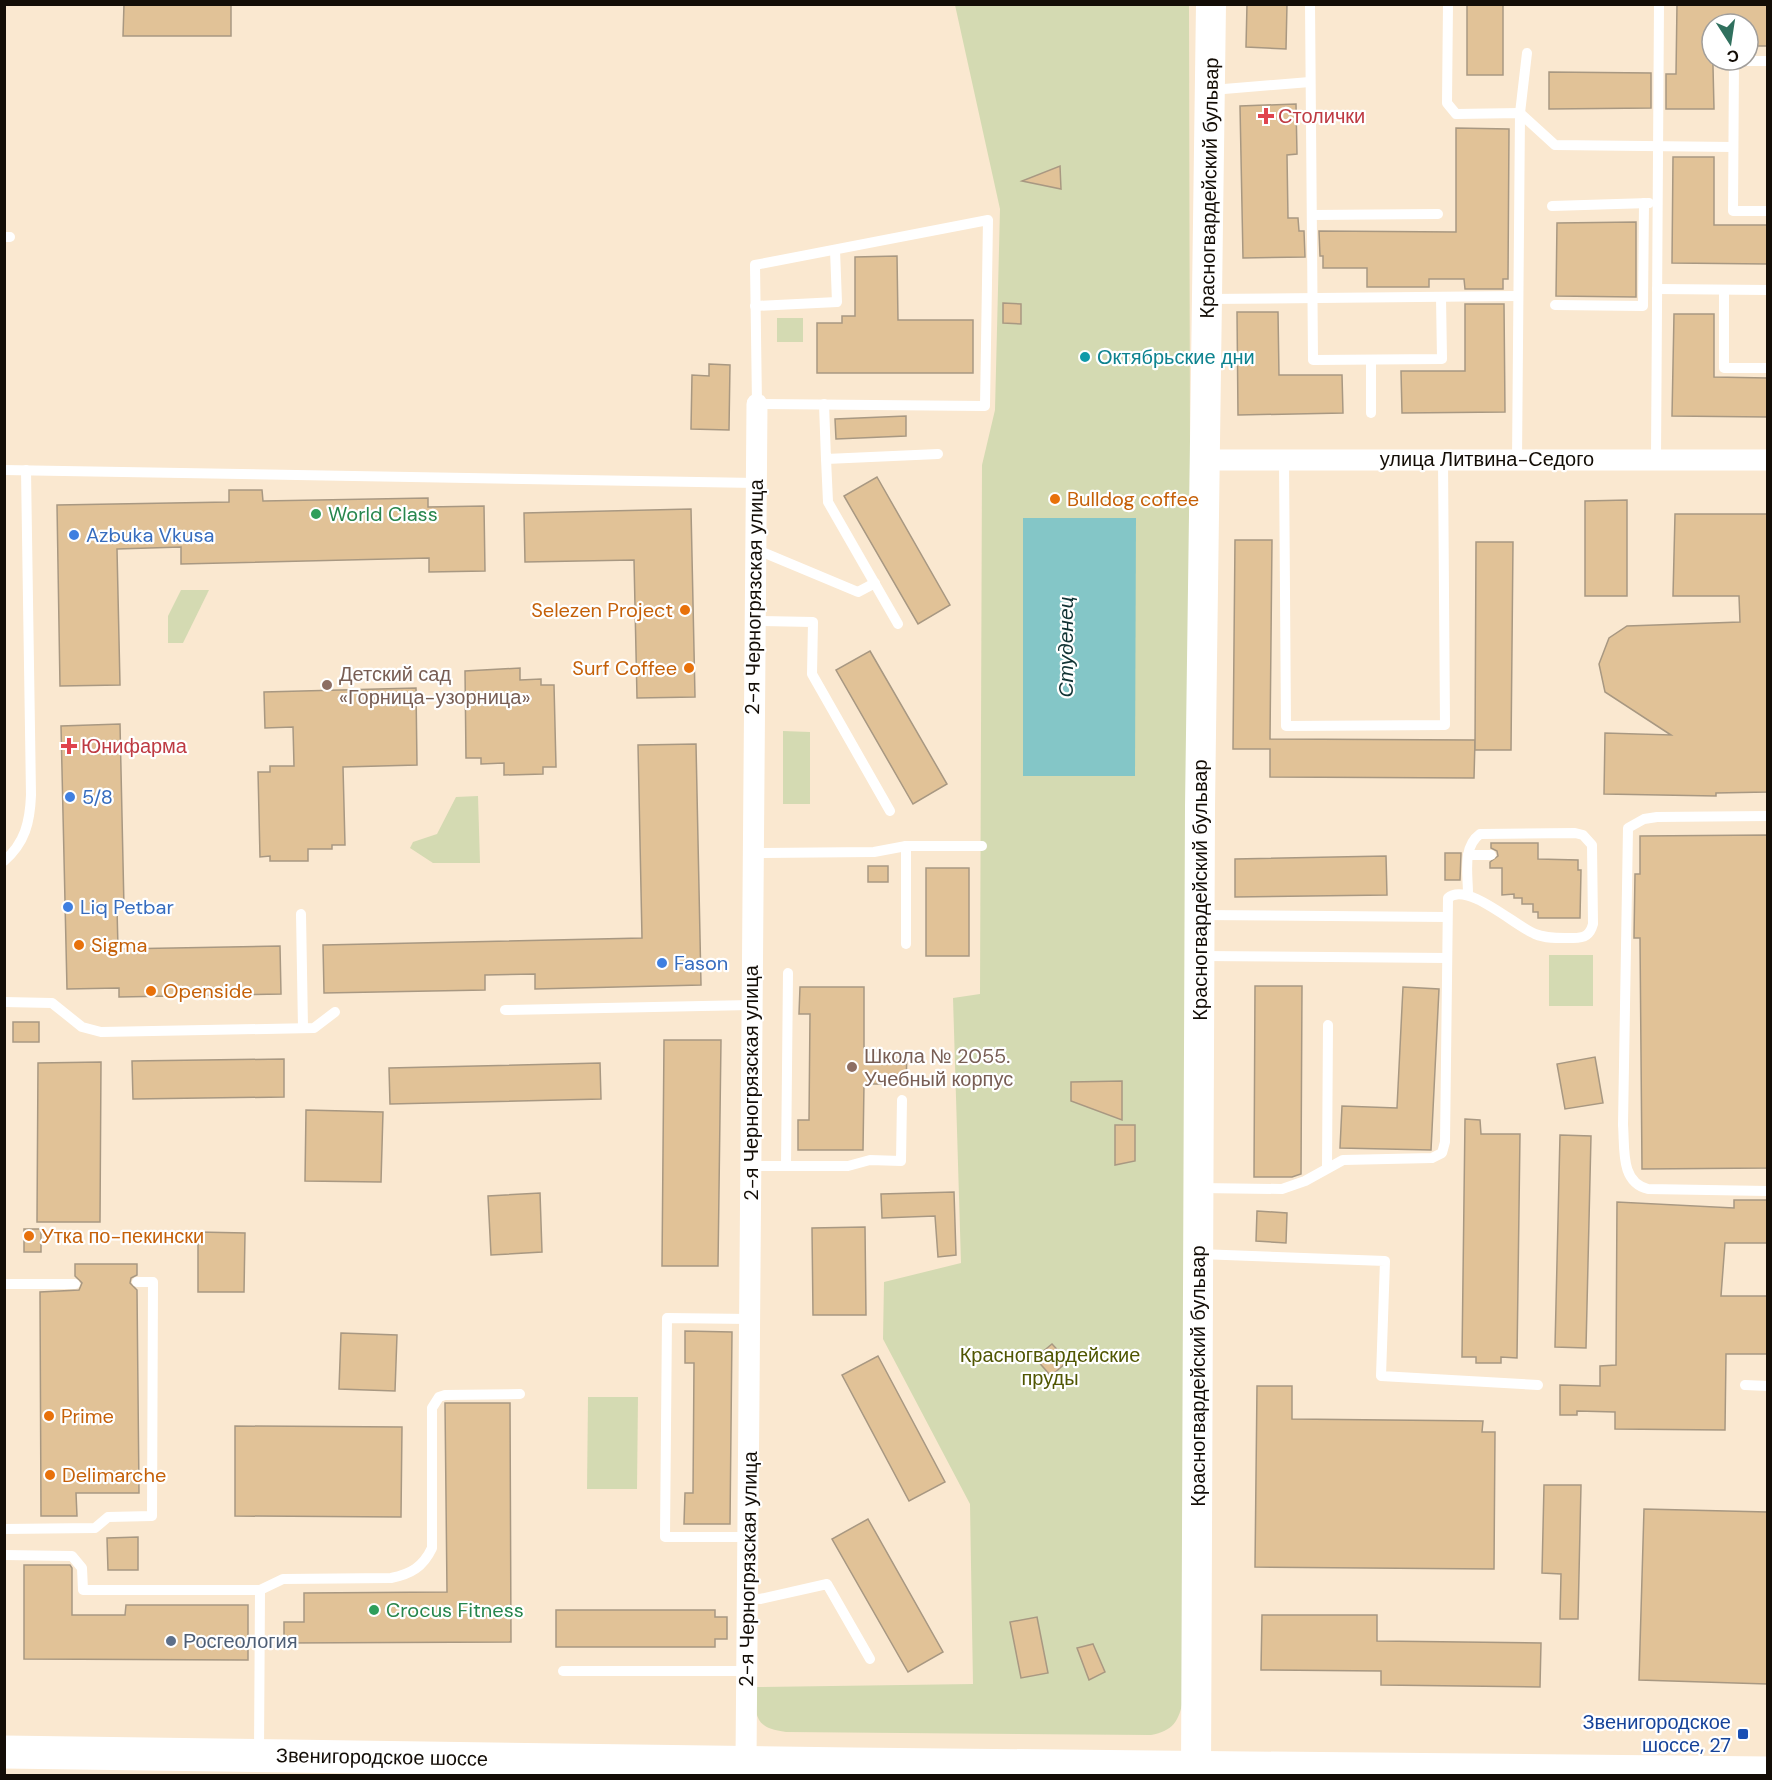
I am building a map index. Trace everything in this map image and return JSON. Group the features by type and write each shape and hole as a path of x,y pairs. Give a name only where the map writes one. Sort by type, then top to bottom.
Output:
{"main road":[{"name":"Звенигородское шоссе","path":"4,1752 746,1762 1196,1771 1767,1773"}],"street":[{"name":"Красногвардейский бульвар","path":"1196,1771 1200,915 1211,4"},
{"name":"2-я Черногрязская улица","path":"746,1762 751,853 757,404"},
{"name":"улица Литвина-Седого","path":"1207,460 1767,460"}],"lane":[{"path":"1310,4 1313,360 1442,359 1441,297"},
{"path":"1448,4 1448,103 1456,114 1520,113 1555,145 1733,147"},
{"path":"1656,459 1659,4"},
{"path":"1517,460 1520,113 1527,52"},
{"path":"1767,61 1734,61 1733,147 1733,211 1767,211"},
{"path":"1210,90 1310,82"},
{"path":"1555,305 1642,306 1644,203"},
{"path":"1552,206 1658,203"},
{"path":"1312,215 1438,214"},
{"path":"988,220 985,406 757,404 755,306 755,265 988,220"},
{"path":"755,306 837,302 835,250"},
{"path":"1658,290 1767,290"},
{"path":"1724,290 1724,368 1767,368"},
{"path":"1208,299 1517,296"},
{"path":"1371,360 1371,413"},
{"path":"824,404 828,502 898,624"},
{"path":"826,459 938,454"},
{"path":"1284,459 1286,726 1445,725 1443,459"},
{"path":"4,470 756,483"},
{"path":"4,861 15,852 26,830 31,795 26,470"},
{"path":"755,549 858,592 875,583"},
{"path":"754,621 813,622 812,674 890,811"},
{"path":"1767,816 1657,817 1644,819 1628,828 1623,1125 1628,1171 1631,1180 1637,1186 1648,1189 1767,1191"},
{"path":"1199,1188 1282,1189 1305,1181 1327,1167 1355,1158 1432,1158 1442,1153 1445,1148 1447,902 1450,896 1468,894 1538,936 1582,938 1591,931 1593,924 1594,852 1583,835 1487,833 1474,838 1468,855 1468,894"},
{"path":"751,853 874,852 906,846 982,846"},
{"path":"906,846 906,944"},
{"path":"1468,855 1491,855"},
{"path":"301,914 303,1028"},
{"path":"1200,915 1447,917"},
{"path":"1200,956 1447,958"},
{"path":"786,1166 788,973"},
{"path":"4,1002 52,1003 82,1027 94,1032 303,1028 320,1025 335,1012"},
{"path":"506,1010 751,1005"},
{"path":"1327,1167 1328,1025"},
{"path":"751,1166 848,1166 870,1160 901,1161 902,1100"},
{"path":"1199,1254 1385,1261 1381,1376 1538,1385"},
{"path":"4,1528 95,1528 108,1517 152,1516 153,1282 137,1282"},
{"path":"4,1284 75,1284"},
{"path":"749,1537 664,1536 667,1318 750,1319"},
{"path":"1745,1385 1767,1386"},
{"path":"4,1555 72,1556 82,1568 83,1590 260,1590 283,1579 391,1578 408,1574 419,1567 432,1548 432,1408 434,1401 445,1395 520,1394"},
{"path":"748,1598 760,1599 827,1584 870,1659"},
{"path":"259,1755 260,1590"},
{"path":"563,1671 747,1671"}],"green space":[{"name":"Красногвардейские пруды","path":"955,5 1189,5 1190,460 1183,1700 1174,1724 1165,1731 1151,1735 786,1732 762,1724 758,1719 755,1706 755,1687 973,1684 970,1504 883,1339 884,1282 961,1263 953,998 980,994 982,465 995,410 1000,209"},
{"path":"777,318 803,318 803,342 777,342"},
{"path":"181,590 209,590 183,643 168,643 168,616"},
{"path":"783,731 810,732 810,804 783,804"},
{"path":"478,796 480,863 433,863 410,848 413,842 437,834 456,797"},
{"path":"1549,955 1593,955 1593,1006 1549,1006"},
{"path":"588,1397 638,1397 637,1489 587,1489"}],"water":[{"name":"Студенец","path":"1023,518 1136,518 1135,776 1023,776"}],"building":[{"path":"124,4 231,4 231,36 123,36"},
{"path":"1247,4 1287,4 1286,49 1246,47"},
{"path":"1467,4 1503,4 1503,75 1467,75"},
{"path":"1677,4 1767,5 1767,46 1760,46 1760,12 1700,12 1700,72 1713,72 1714,109 1666,109 1666,74 1676,74"},
{"path":"1549,72 1651,73 1651,108 1549,109"},
{"path":"1296,104 1297,154 1287,155 1288,218 1298,218 1299,231 1304,231 1305,257 1243,258 1240,106"},
{"path":"1456,128 1509,129 1508,279 1503,279 1503,289 1465,289 1464,279 1429,279 1429,287 1367,287 1367,268 1323,268 1319,231 1456,232"},
{"path":"1673,157 1714,157 1714,225 1767,225 1767,264 1672,263"},
{"path":"1060,166 1061,189 1022,181"},
{"path":"1636,222 1636,297 1556,296 1557,223"},
{"path":"897,256 898,320 973,320 973,373 817,373 817,323 842,323 842,316 855,316 855,257"},
{"path":"1003,303 1021,304 1021,324 1003,323"},
{"path":"1465,304 1504,304 1505,412 1402,413 1401,371 1465,371"},
{"path":"1237,312 1278,312 1279,375 1342,375 1343,413 1238,415"},
{"path":"1674,314 1714,314 1714,377 1767,378 1767,417 1672,416"},
{"path":"709,364 730,365 729,430 691,429 692,375 709,376"},
{"path":"906,416 906,436 836,439 835,419"},
{"path":"877,477 950,605 918,624 844,496"},
{"path":"229,490 262,490 263,501 428,498 428,507 484,506 485,571 429,572 429,558 181,564 181,547 117,549 120,685 60,686 57,505 229,502"},
{"path":"1627,500 1627,596 1585,596 1585,501"},
{"path":"691,509 695,697 637,698 634,560 525,562 524,513"},
{"path":"1675,514 1767,514 1767,792 1716,793 1716,796 1604,794 1605,733 1671,735 1605,692 1599,664 1609,638 1627,626 1740,622 1739,596 1673,596"},
{"path":"1235,540 1272,540 1270,739 1475,740 1474,778 1270,777 1270,749 1233,749"},
{"path":"1476,542 1513,542 1511,750 1475,750"},
{"path":"870,651 947,784 913,804 836,670"},
{"path":"520,668 520,680 541,679 541,685 554,685 556,767 543,767 543,774 504,775 504,763 481,764 481,758 466,758 465,671"},
{"path":"416,688 417,765 343,767 345,845 332,845 332,849 308,849 308,861 270,861 270,856 260,857 258,772 270,772 270,766 294,766 293,727 265,728 264,692"},
{"path":"120,724 124,908 117,908 118,949 280,946 281,994 119,997 119,988 67,989 61,726"},
{"path":"696,744 701,985 535,989 535,974 485,975 485,990 324,993 323,945 642,938 638,745"},
{"path":"1767,835 1767,1168 1642,1169 1640,938 1634,938 1635,874 1640,874 1640,836"},
{"path":"1491,843 1538,843 1538,859 1578,860 1578,870 1581,870 1580,918 1538,918 1538,912 1533,912 1533,904 1522,904 1522,898 1514,898 1514,894 1502,895 1502,868 1490,868 1490,862 1498,856 1497,851 1491,848"},
{"path":"1445,853 1461,853 1460,880 1445,880"},
{"path":"1386,856 1387,895 1235,897 1235,859"},
{"path":"868,866 888,866 888,882 868,882"},
{"path":"926,868 969,868 969,956 926,956"},
{"path":"1255,986 1302,986 1301,1174 1292,1177 1254,1177"},
{"path":"800,987 864,987 864,1053 907,1053 906,1084 864,1084 863,1150 798,1150 798,1120 809,1120 810,1014 799,1014"},
{"path":"1403,987 1439,989 1431,1150 1340,1148 1342,1106 1397,1108"},
{"path":"13,1022 39,1022 39,1042 13,1042"},
{"path":"664,1040 721,1040 718,1266 662,1266"},
{"path":"1595,1057 1603,1103 1565,1109 1557,1064"},
{"path":"284,1059 284,1097 133,1099 132,1061"},
{"path":"101,1062 100,1222 37,1222 38,1063"},
{"path":"600,1063 601,1099 390,1104 389,1068"},
{"path":"1122,1081 1122,1120 1071,1101 1071,1082"},
{"path":"306,1110 383,1112 381,1182 305,1181"},
{"path":"1465,1119 1480,1120 1481,1134 1520,1134 1517,1358 1501,1357 1501,1363 1476,1363 1476,1357 1462,1357"},
{"path":"1115,1125 1135,1125 1135,1161 1115,1165"},
{"path":"1560,1135 1591,1136 1586,1348 1555,1347"},
{"path":"954,1192 956,1255 938,1257 935,1216 882,1218 881,1194"},
{"path":"540,1193 542,1252 491,1255 488,1196"},
{"path":"1734,1200 1767,1200 1767,1243 1725,1243 1721,1296 1767,1296 1767,1354 1726,1354 1725,1430 1615,1429 1615,1412 1577,1411 1577,1415 1560,1415 1560,1385 1600,1386 1600,1366 1616,1365 1617,1202 1734,1208"},
{"path":"1257,1211 1287,1213 1286,1243 1256,1241"},
{"path":"865,1227 866,1315 813,1315 812,1228"},
{"path":"24,1229 41,1229 41,1252 24,1252"},
{"path":"198,1232 245,1233 244,1292 198,1292"},
{"path":"75,1264 137,1264 137,1275 131,1278 130,1283 137,1290 139,1493 76,1493 77,1516 41,1516 40,1292 79,1290 82,1283 75,1276"},
{"path":"685,1331 732,1332 730,1524 684,1524 685,1493 693,1493 694,1363 685,1363"},
{"path":"341,1333 397,1335 395,1391 339,1389"},
{"path":"1052,1344 1068,1361 1051,1376 1035,1358"},
{"path":"878,1356 945,1482 909,1501 842,1375"},
{"path":"1257,1386 1292,1386 1292,1419 1483,1421 1482,1432 1495,1432 1494,1569 1255,1567"},
{"path":"445,1403 510,1403 511,1642 284,1643 284,1622 304,1622 304,1593 447,1592"},
{"path":"235,1426 402,1427 401,1517 235,1516"},
{"path":"1544,1485 1581,1485 1578,1619 1560,1619 1561,1574 1542,1573"},
{"path":"1644,1509 1767,1512 1767,1684 1639,1680"},
{"path":"868,1519 943,1652 908,1672 832,1539"},
{"path":"138,1537 138,1570 108,1570 107,1538"},
{"path":"24,1565 70,1565 72,1568 72,1615 125,1615 126,1605 248,1605 248,1660 24,1659"},
{"path":"556,1610 715,1610 715,1617 727,1617 727,1639 715,1639 715,1647 556,1647"},
{"path":"1262,1615 1377,1615 1377,1641 1541,1643 1540,1687 1381,1685 1381,1671 1261,1670"},
{"path":"1037,1617 1048,1673 1021,1678 1010,1622"},
{"path":"1093,1644 1105,1672 1089,1680 1077,1648"}],"place":[{"name":"Столички","path":"1266,116"},
{"name":"Октябрьские дни","path":"1085,357"},
{"name":"Bulldog coffee","path":"1055,499"},
{"name":"World Class","path":"316,514"},
{"name":"Azbuka Vkusa","path":"74,535"},
{"name":"Selezen Project","path":"685,610"},
{"name":"Surf Coffee","path":"689,668"},
{"name":"Детский сад «Горница-узорница»","path":"327,685"},
{"name":"Юнифарма","path":"69,746"},
{"name":"5/8","path":"70,797"},
{"name":"Liq Petbar","path":"68,907"},
{"name":"Sigma","path":"79,945"},
{"name":"Fason","path":"662,963"},
{"name":"Openside","path":"151,991"},
{"name":"Школа № 2055. Учебный корпус","path":"852,1067"},
{"name":"Утка по-пекински","path":"29,1236"},
{"name":"Prime","path":"49,1416"},
{"name":"Delimarche","path":"50,1475"},
{"name":"Crocus Fitness","path":"374,1610"},
{"name":"Росгеология","path":"171,1641"},
{"name":"Звенигородское шоссе, 27","path":"1743,1734"}]}
